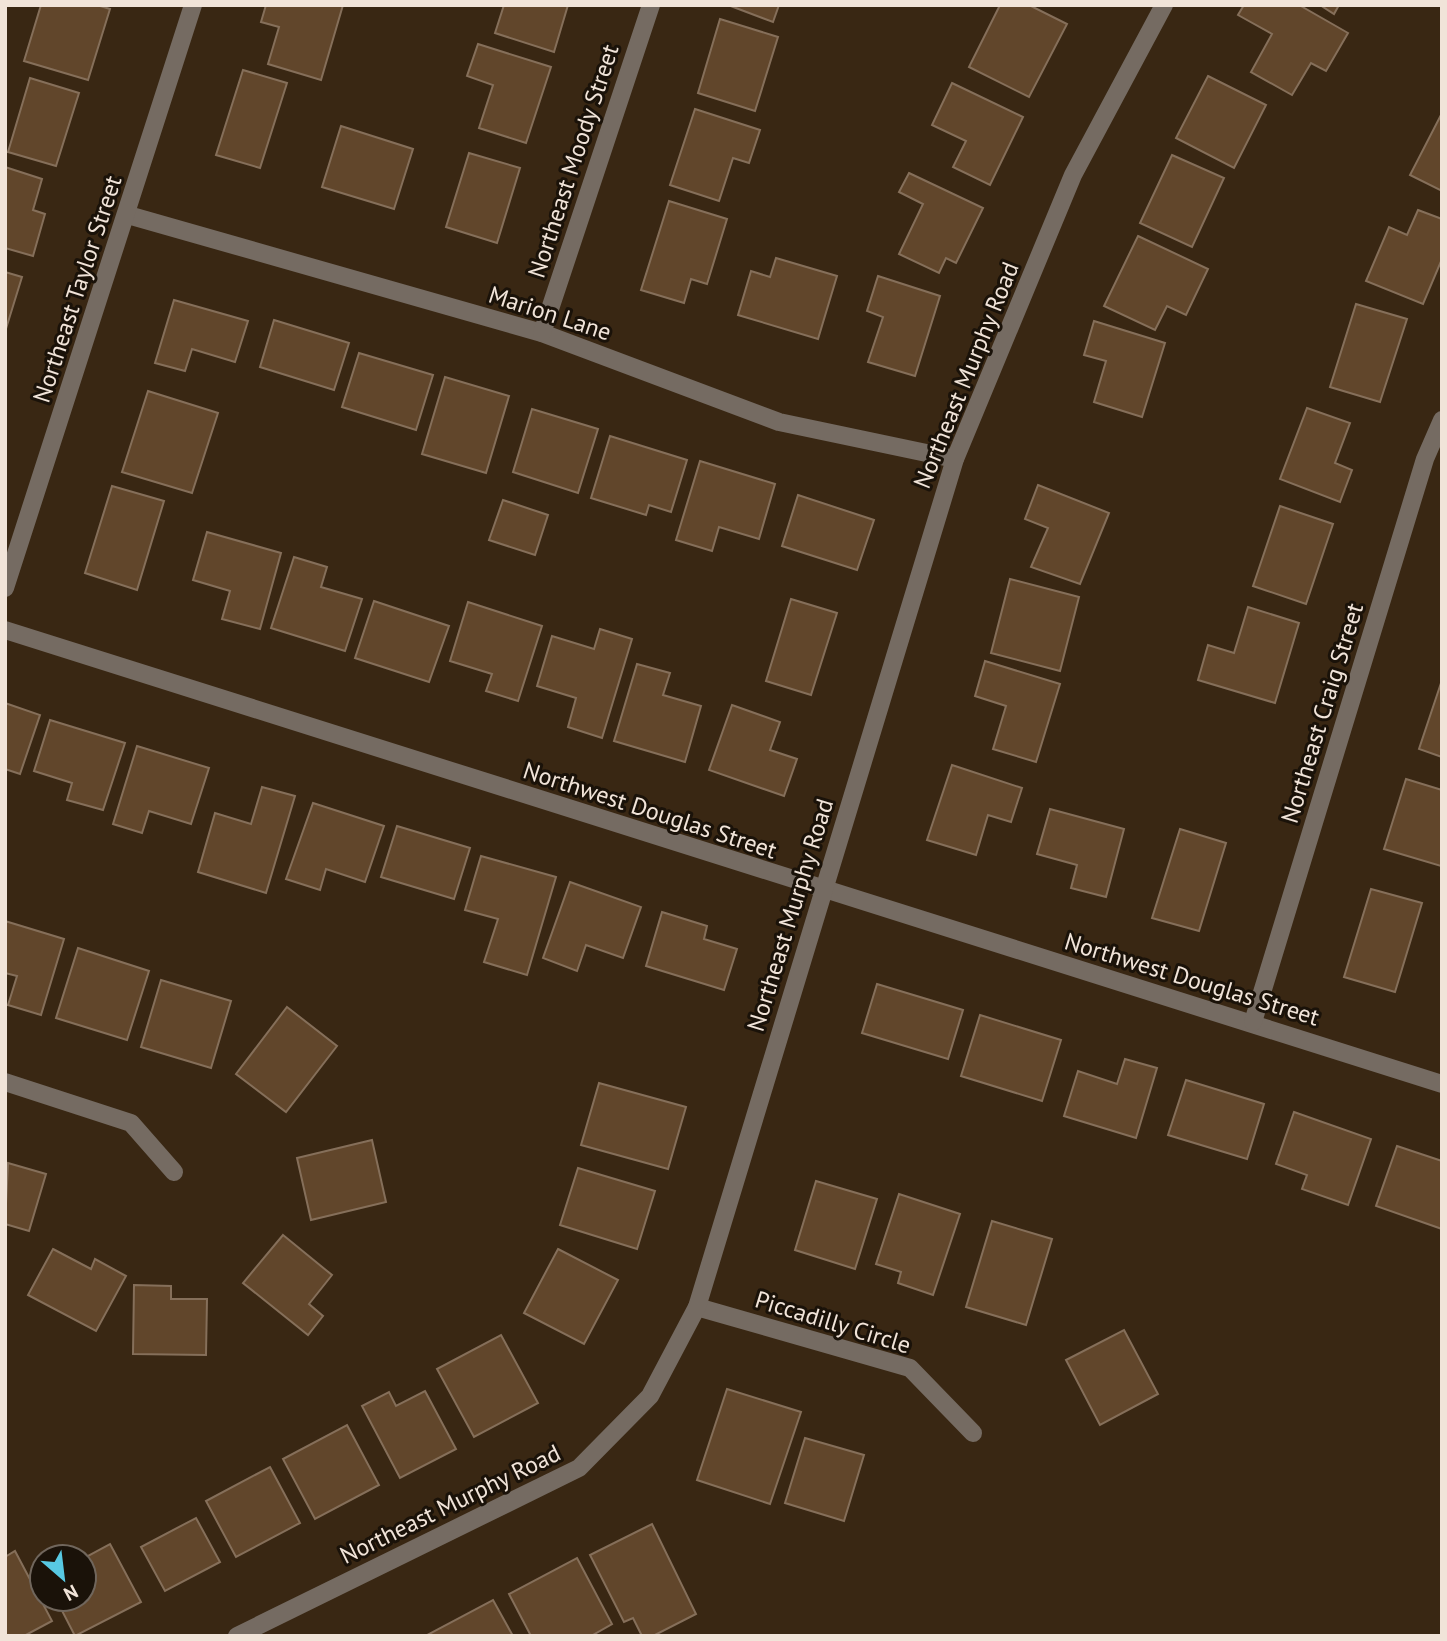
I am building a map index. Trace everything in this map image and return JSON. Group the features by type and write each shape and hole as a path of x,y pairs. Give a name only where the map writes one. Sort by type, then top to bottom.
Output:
{"street":[{"name":"Northeast Taylor Street","path":"5,588 128,215 193,5"},
{"name":"Northeast Moody Street","path":"542,333 651,5"},
{"name":"Northeast Murphy Road","path":"237,1636 579,1468 650,1396 697,1307 955,459 1073,176 1164,5"},
{"name":"Marion Lane","path":"128,215 542,333 779,422 955,459"},
{"name":"Northeast Craig Street","path":"1253,1022 1425,459 1442,420"},
{"name":"Northwest Douglas Street","path":"5,630 823,891 1253,1022 1442,1084"},
{"path":"5,1082 131,1123 174,1172"},
{"name":"Piccadilly Circle","path":"697,1307 910,1368 973,1433"}],"building":[{"path":"41,5 97,5 110,9 88,80 24,61"},
{"path":"266,5 343,5 321,80 268,64 279,27 261,22"},
{"path":"504,5 568,5 554,52 495,33"},
{"path":"728,5 779,5 773,22"},
{"path":"1000,5 1029,5 1067,24 1029,97 969,67"},
{"path":"1244,5 1299,5 1348,33 1326,71 1311,63 1292,95 1251,72 1272,34 1238,15"},
{"path":"1320,5 1339,5 1334,14"},
{"path":"720,19 778,37 755,111 698,93"},
{"path":"478,44 551,67 526,143 479,128 493,85 467,76"},
{"path":"243,70 287,83 260,168 216,155"},
{"path":"1208,76 1266,105 1234,168 1176,138"},
{"path":"30,78 79,93 56,166 8,152"},
{"path":"952,83 1023,117 990,185 953,167 966,141 932,125"},
{"path":"695,109 760,130 749,163 733,158 719,201 670,185"},
{"path":"1442,113 1442,191 1410,175"},
{"path":"341,126 413,149 394,209 322,187"},
{"path":"469,153 520,168 497,243 446,227"},
{"path":"1172,155 1224,178 1192,247 1140,223"},
{"path":"5,167 42,179 33,210 45,214 33,256 5,248"},
{"path":"909,173 983,208 956,263 946,258 939,273 899,254 923,204 899,192"},
{"path":"669,201 727,219 707,284 691,279 684,303 641,290"},
{"path":"1418,210 1442,219 1442,259 1423,304 1366,281 1389,227 1407,235"},
{"path":"1138,236 1208,269 1186,315 1167,306 1155,330 1104,306"},
{"path":"776,258 837,276 818,339 738,315 751,271 770,277"},
{"path":"5,272 22,277 5,332"},
{"path":"878,276 940,296 915,376 868,362 883,317 867,311"},
{"path":"174,300 248,321 235,362 192,349 185,371 155,363"},
{"path":"1356,304 1407,319 1380,402 1330,387"},
{"path":"274,320 349,343 334,390 260,367"},
{"path":"1094,321 1165,343 1142,417 1094,402 1106,361 1084,355"},
{"path":"359,353 433,375 416,430 342,407"},
{"path":"445,377 509,396 486,473 422,454"},
{"path":"148,391 218,413 192,493 122,472"},
{"path":"1307,408 1350,423 1335,463 1352,470 1340,502 1280,479"},
{"path":"532,409 598,429 578,493 513,472"},
{"path":"610,436 687,460 671,512 649,505 646,515 591,498"},
{"path":"700,461 775,484 759,539 719,527 712,551 676,540"},
{"path":"1038,485 1109,513 1080,584 1031,567 1048,528 1025,519"},
{"path":"112,486 164,501 137,590 85,573"},
{"path":"798,495 874,520 857,570 782,546"},
{"path":"503,500 548,515 535,555 489,540"},
{"path":"1280,506 1333,524 1306,604 1253,586"},
{"path":"207,532 281,553 260,629 222,619 230,591 193,580"},
{"path":"294,557 327,567 321,587 362,599 345,651 271,628"},
{"path":"1010,579 1079,597 1060,671 991,653"},
{"path":"791,599 837,613 811,695 766,681"},
{"path":"374,601 449,626 429,682 355,658"},
{"path":"468,602 542,626 518,701 486,691 492,674 450,661"},
{"path":"1248,607 1299,623 1275,703 1198,680 1208,645 1234,653"},
{"path":"600,629 632,639 602,738 568,727 576,698 537,686 552,636 594,649"},
{"path":"985,661 1060,684 1036,762 993,749 1006,706 975,696"},
{"path":"637,664 670,673 663,695 701,706 685,762 614,741"},
{"path":"1442,680 1442,757 1419,749"},
{"path":"5,703 40,715 20,774 5,769"},
{"path":"732,705 780,722 770,750 797,759 784,796 709,770"},
{"path":"50,720 125,743 103,810 67,800 72,783 34,771"},
{"path":"137,746 209,768 191,824 149,811 142,833 113,824"},
{"path":"952,765 1022,788 1011,822 988,815 976,855 927,840"},
{"path":"1406,779 1442,790 1441,866 1384,849"},
{"path":"262,787 295,796 266,893 198,872 215,813 251,824"},
{"path":"313,803 384,826 365,882 326,869 320,890 286,879"},
{"path":"1050,809 1124,829 1106,897 1071,888 1077,865 1037,854"},
{"path":"397,826 470,848 454,899 381,877"},
{"path":"1180,829 1226,843 1199,931 1152,918"},
{"path":"481,856 556,877 527,975 484,962 498,919 465,910"},
{"path":"570,882 641,907 623,958 586,945 577,971 543,958"},
{"path":"1371,889 1422,903 1395,992 1344,977"},
{"path":"662,912 707,926 704,939 737,949 724,990 646,966"},
{"path":"5,921 64,939 41,1015 8,1005 17,976 5,973"},
{"path":"78,948 149,971 127,1040 56,1018"},
{"path":"161,980 231,1001 211,1068 141,1047"},
{"path":"877,984 963,1010 948,1059 862,1033"},
{"path":"287,1007 337,1046 286,1112 236,1074"},
{"path":"980,1015 1061,1040 1042,1101 961,1076"},
{"path":"1125,1059 1157,1068 1136,1138 1064,1116 1078,1071 1117,1084"},
{"path":"1186,1080 1264,1104 1247,1159 1168,1135"},
{"path":"599,1083 686,1107 668,1169 581,1145"},
{"path":"1294,1112 1371,1139 1348,1205 1302,1189 1307,1175 1276,1164"},
{"path":"372,1140 386,1202 311,1220 297,1158"},
{"path":"1397,1146 1442,1161 1442,1229 1376,1206"},
{"path":"8,1163 46,1174 29,1231 5,1224"},
{"path":"578,1168 655,1191 637,1249 560,1225"},
{"path":"816,1181 877,1199 855,1269 795,1250"},
{"path":"899,1194 960,1214 933,1295 898,1283 901,1272 876,1264"},
{"path":"992,1221 1052,1239 1026,1325 966,1307"},
{"path":"283,1235 332,1275 309,1304 323,1316 308,1335 243,1283"},
{"path":"53,1249 91,1269 95,1259 126,1276 96,1331 28,1295"},
{"path":"558,1249 618,1280 584,1344 524,1313"},
{"path":"134,1285 171,1286 171,1299 207,1299 206,1355 133,1354"},
{"path":"1124,1330 1158,1394 1100,1425 1066,1360"},
{"path":"501,1335 538,1403 474,1437 437,1369"},
{"path":"727,1389 801,1412 770,1504 697,1480"},
{"path":"425,1391 456,1449 400,1478 362,1406 389,1392 396,1406"},
{"path":"347,1425 379,1485 315,1519 283,1459"},
{"path":"805,1438 864,1455 844,1521 785,1503"},
{"path":"270,1467 300,1523 236,1557 206,1501"},
{"path":"196,1518 220,1562 165,1591 141,1547"},
{"path":"652,1524 696,1614 653,1636 642,1636 633,1618 624,1622 590,1555"},
{"path":"110,1544 141,1602 75,1636 63,1613 98,1613 98,1550"},
{"path":"15,1551 28,1576 28,1613 48,1613 52,1621 24,1636 5,1636 5,1557"},
{"path":"577,1558 612,1624 591,1636 531,1636 509,1594"},
{"path":"493,1600 513,1636 427,1636 427,1635"}]}
